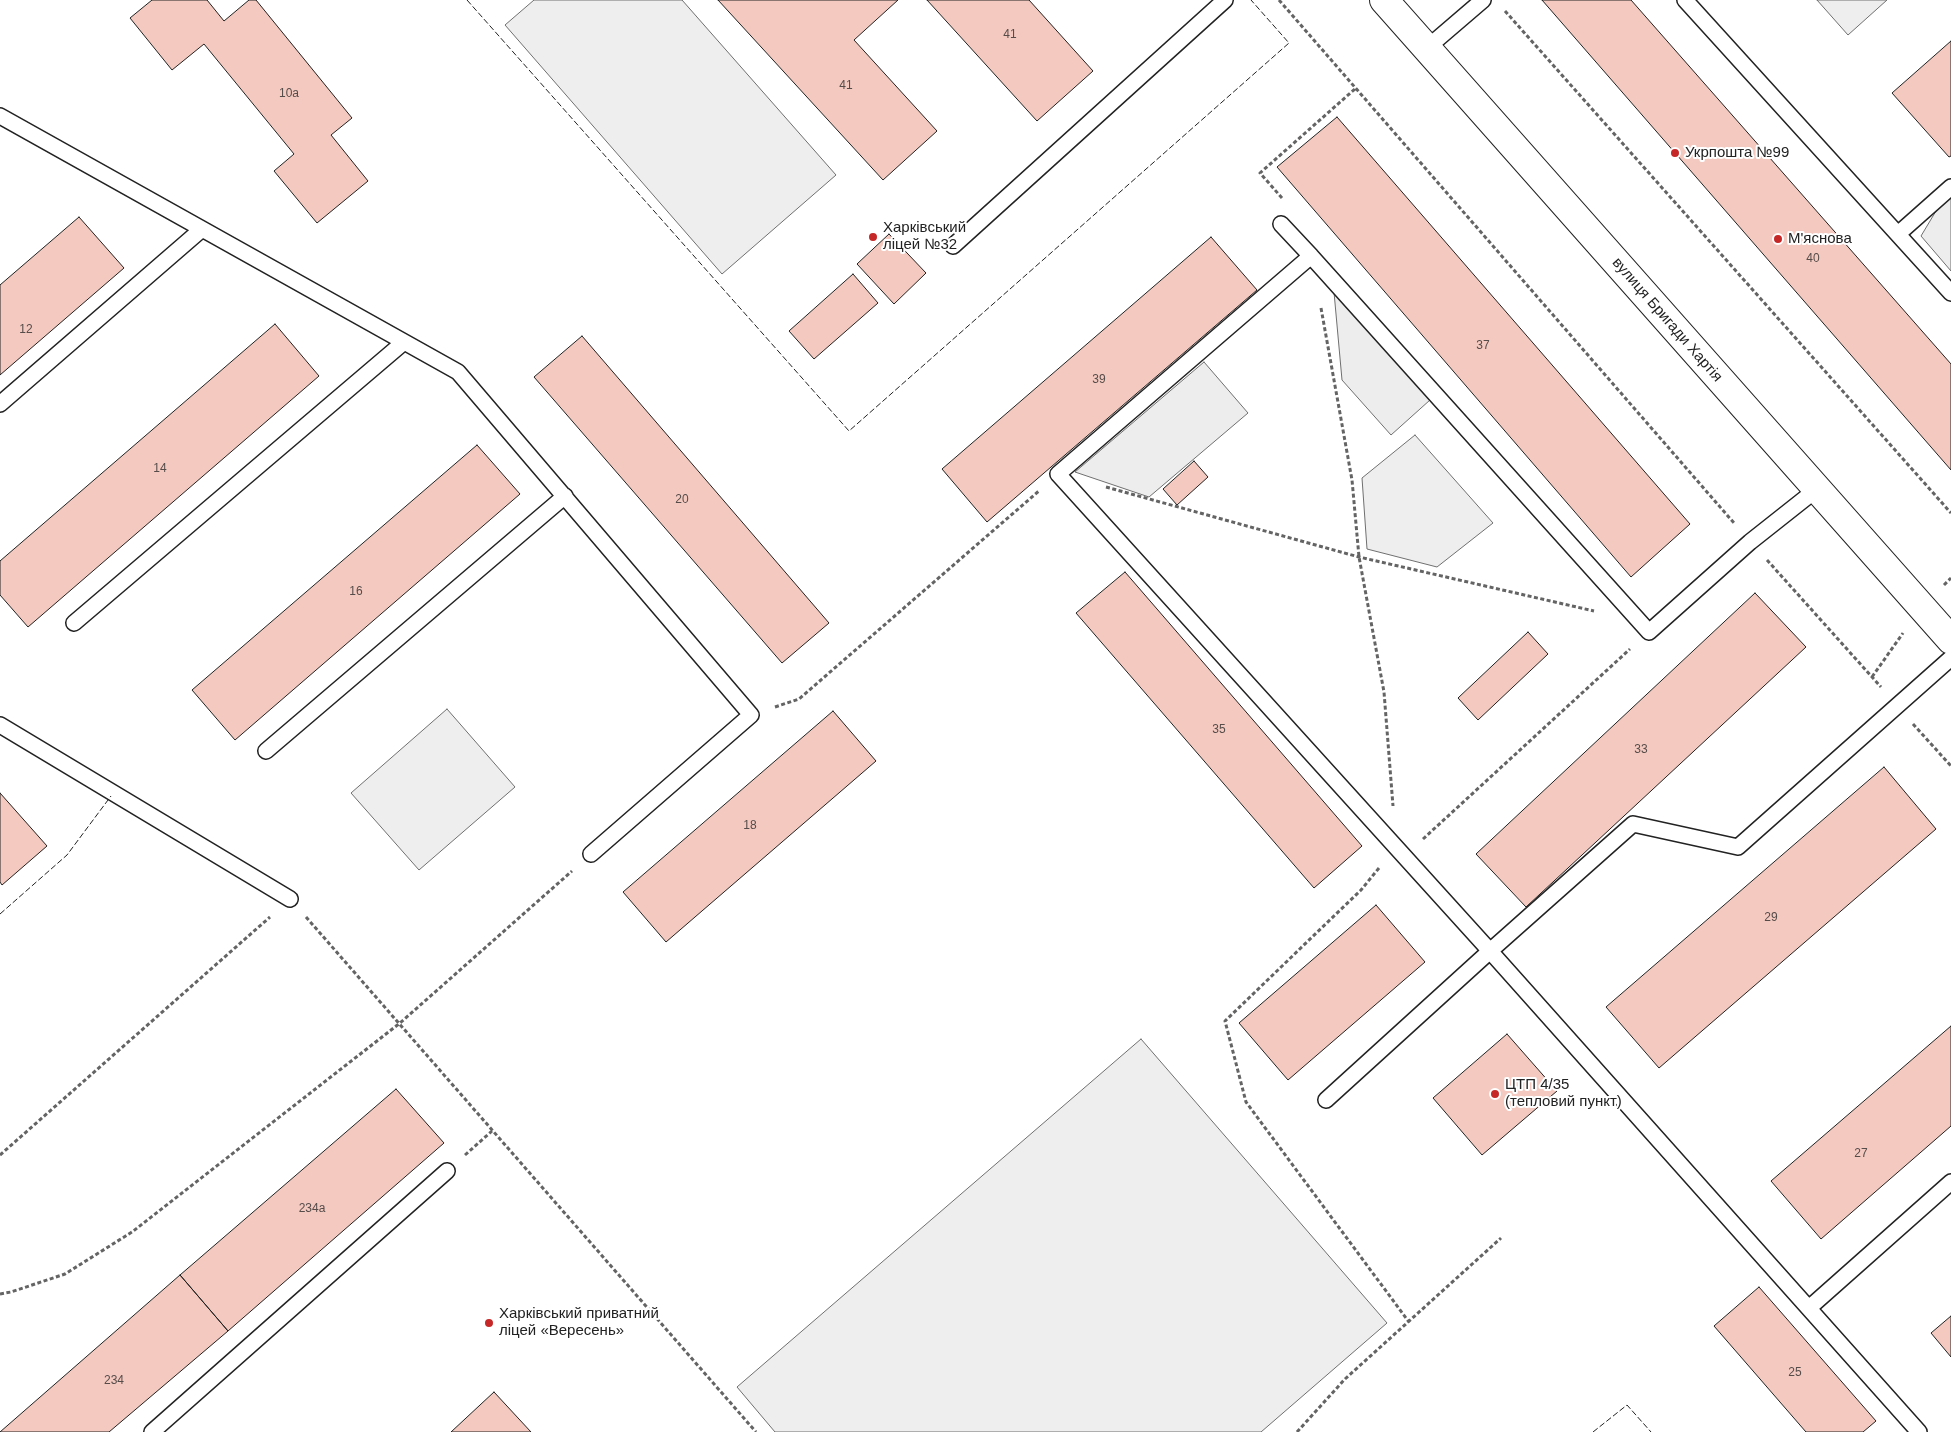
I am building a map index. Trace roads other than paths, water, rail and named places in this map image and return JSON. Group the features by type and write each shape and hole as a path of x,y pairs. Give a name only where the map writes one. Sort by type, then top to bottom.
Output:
{"street":[{"name":"вулиця Бригади Хартія","path":"1384,0 1951,640"}],"lane":[{"path":"953,246 1225,0"},
{"path":"1427,48 1483,0"},
{"path":"1685,0 1951,293"},
{"path":"0,116 458,372 751,715 591,854"},
{"path":"1898,234 1951,187"},
{"path":"1281,224 1649,632 1750,542 1817,489"},
{"path":"0,404 202,229"},
{"path":"1311,256 1058,474 1490,951 1919,1432"},
{"path":"74,623 404,342"},
{"path":"266,751 565,496"},
{"path":"1326,1100 1633,824 1738,847 1951,658"},
{"path":"0,725 290,900"},
{"path":"152,1432 447,1171"},
{"path":"1809,1308 1951,1182"}],"place":[{"name":"Укрпошта №99","path":"1675,153"},
{"name":"Харківський ліцей №32","path":"873,237"},
{"name":"М'яснова","path":"1778,239"},
{"name":"ЦТП 4/35 (тепловий пункт)","path":"1495,1094"},
{"name":"Харківський приватний ліцей «Вересень»","path":"489,1323"}]}
